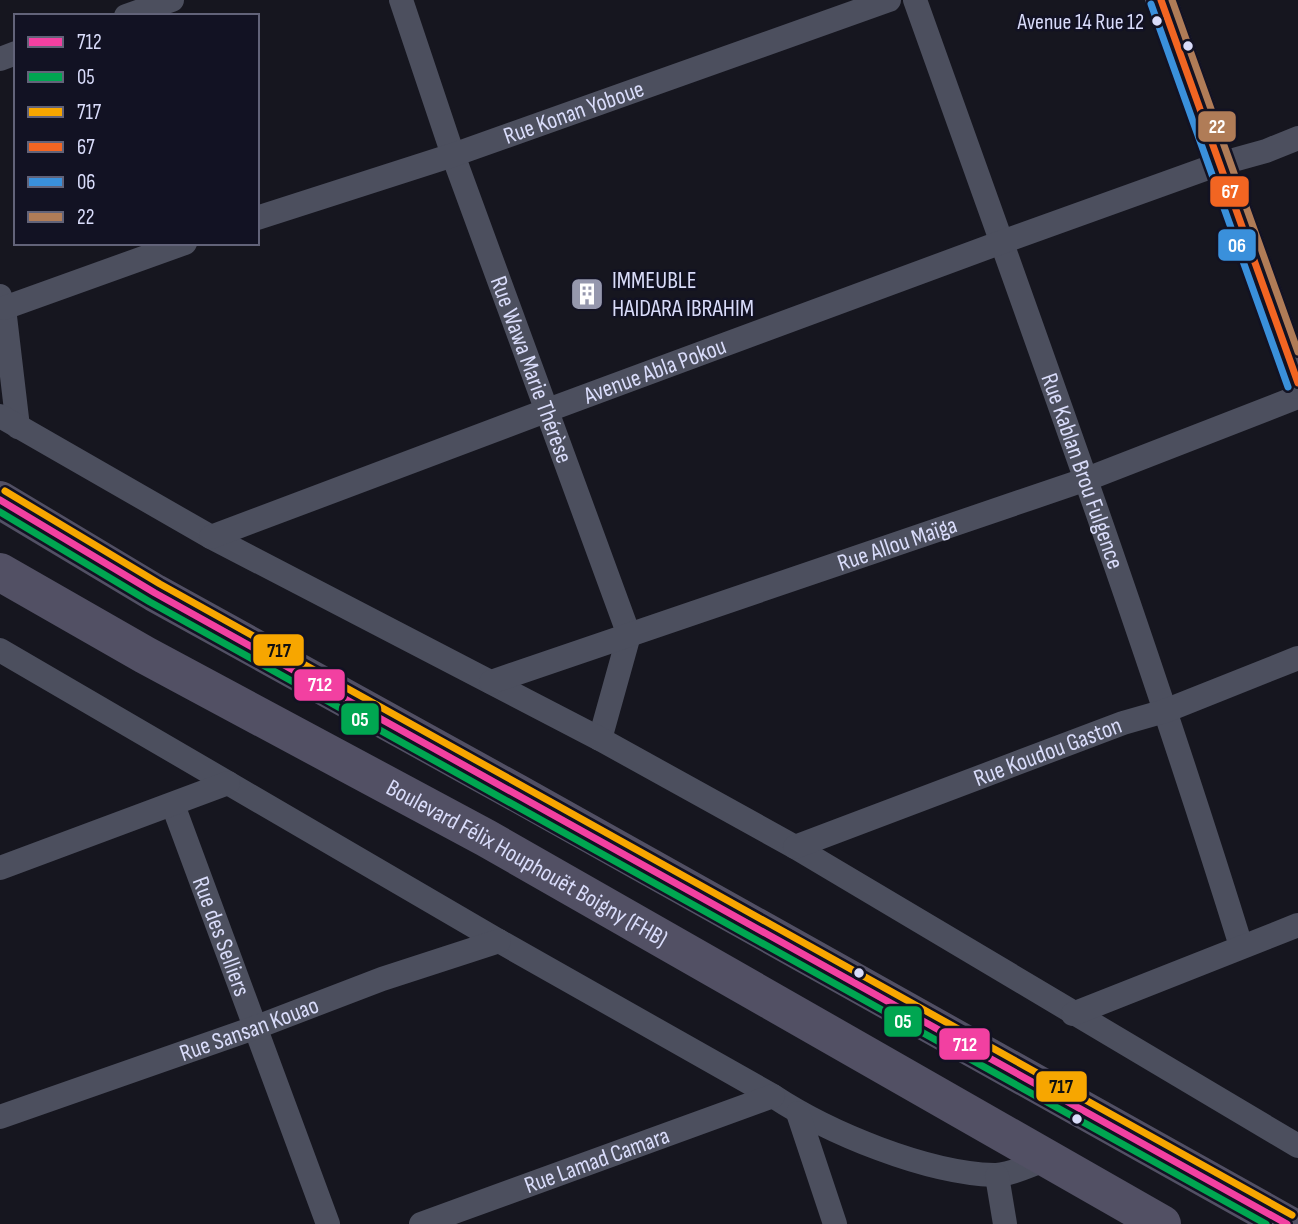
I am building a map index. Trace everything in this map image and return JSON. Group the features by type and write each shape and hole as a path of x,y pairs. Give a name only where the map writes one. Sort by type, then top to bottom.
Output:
{"main road":[{"path":"0,499 155,593 1287,1224"},
{"name":"Boulevard Félix Houphouët Boigny (FHB)","path":"0,572 145,655 486,838 1162,1224"}],"street":[{"path":"132,14 172,0"},
{"name":"Rue Wawa Marie Thérèse","path":"401,0 453,155 629,635"},
{"name":"Rue Konan Yoboue","path":"259,217 453,155 889,0"},
{"name":"Rue Kablan Brou Fulgence","path":"915,0 1087,479 1187,774 1241,946"},
{"path":"1161,0 1298,383"},
{"name":"Avenue Abla Pokou","path":"211,537 1002,242 1298,138"},
{"path":"179,245 2,302 9,422 211,537 600,739 795,847 1298,1146"},
{"name":"Rue Allou Maïga","path":"491,682 1087,479 1298,397"},
{"path":"600,739 629,635"},
{"path":"0,650 798,1112 861,1140 932,1166 996,1176 1050,1158"},
{"name":"Rue Koudou Gaston","path":"795,847 1111,727 1164,711 1298,658"},
{"path":"0,868 228,783"},
{"name":"Rue des Selliers","path":"173,805 328,1224"},
{"path":"1073,1014 1298,925"},
{"name":"Rue Sansan Kouao","path":"0,1117 254,1028 382,979 499,941"},
{"name":"Rue Lamad Camara","path":"421,1224 773,1096"},
{"path":"798,1112 835,1224"},
{"path":"996,1176 1005,1224"}],"transit line":[{"name":"67","path":"1161,0 1298,383"},
{"name":"22","path":"1172,0 1298,352"},
{"name":"06","path":"1151,4 1288,387"},
{"name":"717","path":"5,491 160,584 1292,1215"},
{"name":"712","path":"0,500 155,593 1287,1224"},
{"name":"05","path":"0,512 150,602 1266,1224"}],"place":[{"name":"Avenue 14 Rue 12","path":"1157,21"},
{"name":"IMMEUBLE HAIDARA IBRAHIM","path":"587,294"}]}
